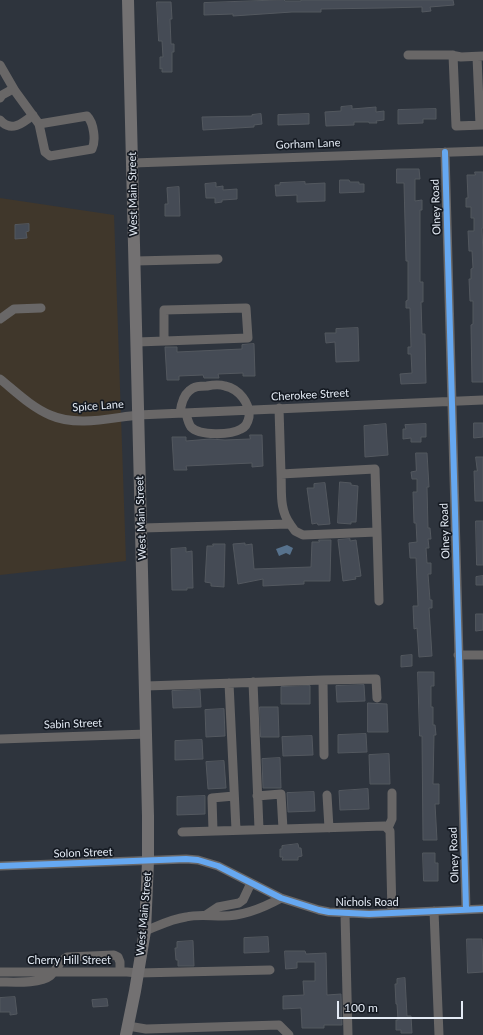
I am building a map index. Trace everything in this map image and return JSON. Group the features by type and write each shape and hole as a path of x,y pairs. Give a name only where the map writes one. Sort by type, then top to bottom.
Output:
{"main road":[{"name":"West Main Street","path":"127,1030 145,931 148,861 146,686 128,0"}],"street":[{"path":"408,55 453,55 460,57 480,56 482,125 456,126 453,55"},
{"path":"0,65 13,89 39,124 45,152 50,156 92,149 94,144 91,120 87,116 39,124"},
{"path":"0,98 2,95 13,89"},
{"path":"0,120 1,123 10,127 22,124 33,115"},
{"name":"Gorham Lane","path":"133,162 483,151"},
{"name":"Olney Road","path":"445,152 466,909"},
{"path":"135,261 218,259"},
{"path":"0,319 14,309 41,308"},
{"path":"137,342 248,338 246,308 164,310 164,341"},
{"name":"Spice Lane","path":"0,379 37,408 50,415 64,419 88,421 138,415"},
{"path":"214,385 225,386 235,390 242,396 249,410 248,422 242,429 221,434 207,433 196,431 189,424 183,413 182,401 189,391 196,387 214,385"},
{"name":"Cherokee Street","path":"138,415 451,400 483,400"},
{"path":"279,408 282,506 285,517 295,531 303,535 377,532"},
{"path":"281,474 375,469 379,602"},
{"path":"142,528 290,524"},
{"path":"458,656 483,655"},
{"path":"146,686 376,679 377,698"},
{"path":"323,680 324,755"},
{"path":"253,682 259,830"},
{"path":"229,683 236,830"},
{"name":"Sabin Street","path":"0,739 147,734"},
{"path":"392,793 392,819 388,828 390,831 392,913"},
{"path":"258,796 281,794 283,829"},
{"path":"328,795 329,828"},
{"path":"213,831 212,798 234,796"},
{"path":"182,832 385,826 388,828"},
{"name":"Nichols Road","path":"166,860 192,860 209,863 281,898 319,910 345,914 483,909"},
{"name":"Solon Street","path":"0,866 166,860"},
{"path":"206,915 218,908 239,903 244,900 251,883"},
{"path":"145,931 186,916 223,916 261,909 281,898"},
{"path":"434,911 439,1035"},
{"path":"345,914 348,1035"},
{"path":"0,982 26,982 44,979 49,977 63,959 67,957 114,955 118,957 120,962 120,972"},
{"name":"Cherry Hill Street","path":"0,972 138,973 270,970"},
{"path":"127,1030 279,1025 289,1035"}],"shaded area":[{"path":"0,198 114,215 126,561 0,575"}],"water":[{"path":"287,545 293,548 290,555 286,553 279,556 276,549"}],"building":[{"path":"284,0 453,0 454,5 430,7 431,11 422,12 422,7 321,9 321,12 292,12 233,16 233,14 204,15 204,3"},
{"path":"157,2 171,2 171,44 174,44 174,52 172,52 172,72 162,72 162,68 160,69 160,57 163,57 162,41 159,41"},
{"path":"352,106 352,109 376,107 376,112 384,111 384,120 376,121 377,123 354,122 354,125 326,126 325,112 341,111 341,107"},
{"path":"436,109 436,119 423,119 423,123 398,124 398,110"},
{"path":"261,114 262,124 254,125 254,127 203,130 202,117 252,116"},
{"path":"309,114 309,124 278,125 278,115"},
{"path":"397,169 419,169 420,179 415,179 415,201 422,200 422,210 420,210 420,282 423,282 423,302 421,302 422,334 425,334 426,383 401,384 400,374 412,373 411,354 408,354 408,347 411,347 410,308 406,308 406,301 408,300 408,261 406,261 404,183 397,183"},
{"path":"475,172 483,172 483,382 472,382 471,325 473,324 473,301 470,301 469,279 471,279 471,269 473,268 472,251 469,251 468,231 474,231 474,218 471,218 471,207 466,207 466,198 468,198 467,175 475,175"},
{"path":"340,180 349,180 350,182 359,182 359,184 364,184 364,192 340,193"},
{"path":"305,182 305,184 325,183 325,201 297,202 297,195 276,196 275,185 280,185 280,183"},
{"path":"216,183 216,187 223,186 223,190 237,189 237,199 222,200 222,202 215,203 215,198 206,198 205,184"},
{"path":"179,187 180,216 165,216 165,204 168,204 167,188"},
{"path":"29,224 29,231 26,232 27,238 15,239 15,225"},
{"path":"358,328 359,361 336,362 335,342 326,343 325,333 336,333 336,329"},
{"path":"254,344 255,376 243,376 243,373 218,374 219,378 204,378 203,375 179,376 179,380 167,380 165,347 177,347 177,352 242,349 242,345"},
{"path":"474,423 483,423 483,437 474,438"},
{"path":"386,424 388,455 365,457 364,426"},
{"path":"426,424 426,437 421,437 421,442 411,442 411,438 403,439 403,429 406,429 405,425"},
{"path":"250,435 262,435 263,466 252,467 252,463 186,466 187,470 174,470 172,437 186,437 186,441 210,439 225,440 250,439"},
{"path":"416,453 427,453 429,487 427,487 428,528 430,528 431,539 428,539 429,548 426,548 427,563 431,563 431,574 428,574 430,600 432,600 432,608 429,608 432,656 419,657 417,628 414,629 413,606 418,606 416,558 410,558 409,543 417,542 416,523 414,523 413,492 417,492 417,479 412,479 411,472 416,471"},
{"path":"476,457 483,457 483,501 475,501 474,471 477,471"},
{"path":"340,482 351,483 351,485 358,486 356,522 351,522 351,524 338,523"},
{"path":"325,483 330,524 312,524 307,488 314,488 314,484"},
{"path":"476,521 483,521 483,565 477,565"},
{"path":"350,539 350,541 356,540 361,576 355,577 356,579 343,581 338,540"},
{"path":"319,540 331,540 330,581 304,581 304,584 263,586 263,579 238,584 233,544 252,544 254,569 311,567 312,542 319,542"},
{"path":"213,544 225,544 224,587 211,586 211,583 205,582 207,546 213,546"},
{"path":"186,548 186,552 192,551 193,588 187,588 187,590 172,590 171,549"},
{"path":"483,576 483,585 476,585 476,577"},
{"path":"476,614 483,614 483,630 476,631"},
{"path":"412,655 412,666 401,667 401,656"},
{"path":"418,672 434,672 434,686 431,686 431,707 433,707 433,725 435,725 436,735 434,735 433,784 439,784 439,804 435,804 437,840 423,840 422,736 420,736"},
{"path":"364,685 365,701 337,702 336,686"},
{"path":"310,686 310,704 281,704 281,687"},
{"path":"200,690 201,707 173,708 172,691"},
{"path":"368,703 387,704 388,732 368,732"},
{"path":"260,707 278,707 279,737 261,737"},
{"path":"224,709 225,736 206,737 205,710"},
{"path":"366,734 367,752 338,753 338,735"},
{"path":"312,736 313,755 283,756 282,737"},
{"path":"202,740 203,759 175,760 175,741"},
{"path":"389,754 390,784 370,784 369,755"},
{"path":"280,758 281,788 263,788 262,759"},
{"path":"224,761 226,788 208,789 206,762"},
{"path":"368,789 369,809 340,810 339,791"},
{"path":"314,792 315,811 288,812 287,793"},
{"path":"205,796 205,814 177,815 177,797"},
{"path":"298,844 299,848 301,848 302,856 298,857 298,860 282,860 283,857 280,857 280,849 282,849 282,846"},
{"path":"423,853 435,853 435,863 438,863 438,881 424,881"},
{"path":"268,937 269,952 244,953 244,938"},
{"path":"467,939 482,939 483,972 468,973"},
{"path":"193,941 194,966 178,966 175,948 177,948 177,942"},
{"path":"285,951 305,951 306,954 326,953 327,995 341,994 342,1025 324,1025 324,1028 302,1028 301,1008 283,1009 283,996 304,995 303,981 315,981 315,962 297,962 297,968 286,969"},
{"path":"405,978 407,1016 411,1016 412,1033 401,1033 401,1030 396,1030 396,1020 398,1020 395,984 397,984 397,979"},
{"path":"15,997 17,1014 10,1015 10,1012 0,1012 0,998"},
{"path":"107,999 108,1006 93,1007 92,1000"}],"cycle path":[{"path":"445,152 466,909"},
{"path":"0,866 186,859 198,860 218,866 281,898 329,912 369,914 483,909"}]}
